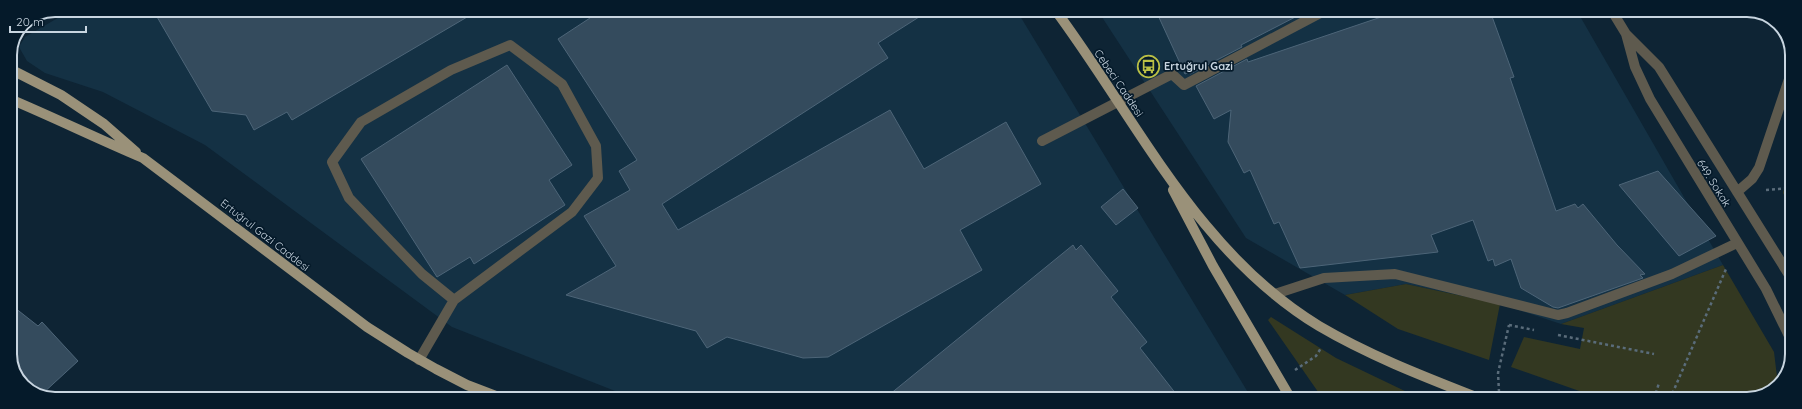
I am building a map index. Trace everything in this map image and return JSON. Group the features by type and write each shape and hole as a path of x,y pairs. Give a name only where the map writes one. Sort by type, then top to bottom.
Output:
{"main road":[{"name":"Cebeci Caddesi","path":"1061,17 1162,169"},
{"path":"17,73 61,95 104,124 143,158"},
{"name":"Ertuğrul Gazi Caddesi","path":"17,102 62,121 104,142 143,158 367,327 419,360 487,392"},
{"path":"1162,169 1210,229 1245,268 1275,294 1318,325 1394,366 1462,392"},
{"path":"1162,169 1213,266 1287,392"}],"street":[{"path":"1042,141 1172,74 1184,85 1313,17"},
{"name":"649. Sokak","path":"1616,17 1626,34 1659,67 1785,268"},
{"name":"649. Sokak","path":"1626,34 1635,67 1650,99 1766,289 1785,328"},
{"path":"419,360 454,300 572,212 598,178 596,146 562,84 510,45 451,70 362,122 332,162 349,198 422,274 454,300"},
{"path":"1737,192 1752,179 1759,168 1785,91"},
{"path":"1275,294 1324,278 1395,274 1558,315 1672,274 1737,243"}],"path":[{"path":"1673,392 1737,243"},
{"path":"1499,392 1498,373 1514,304"},
{"path":"1509,325 1538,331"},
{"path":"1279,380 1316,356 1331,332"},
{"path":"1553,334 1654,354"},
{"path":"1656,392 1659,384"}],"shaded area":[{"path":"60,17 1021,17 1248,392 618,392 452,327 205,145 103,92 45,73 27,61 19,47 25,37"},
{"path":"1102,17 1580,17 1723,265 1561,324 1500,304 1406,284 1345,295 1246,238"}],"green space":[{"path":"1785,185 1785,197 1783,193"},
{"path":"1723,265 1774,352 1777,377 1766,387 1748,392 1582,392 1511,367 1524,337 1580,349 1584,328 1561,324"},
{"path":"1406,284 1500,304 1489,360 1398,329 1345,295"},
{"path":"1271,317 1336,358 1407,392 1318,392 1268,320"}],"building":[{"path":"157,17 467,17 292,120 287,112 254,130 246,115 212,111"},
{"path":"919,17 878,43 888,58 662,204 678,230 890,110 924,169 1006,122 1041,184 960,230 982,270 828,357 803,358 727,337 707,348 696,331 566,295 616,266 584,216 630,190 619,171 637,160 558,39 590,18"},
{"path":"1159,17 1295,17 1241,45 1242,47 1190,74 1189,72 1185,74"},
{"path":"1381,17 1492,17 1514,77 1510,78 1556,211 1575,204 1578,208 1583,204 1617,245 1645,274 1640,275 1643,278 1558,308 1553,307 1521,288 1511,259 1495,266 1493,259 1488,261 1473,220 1431,235 1438,252 1300,268 1279,222 1274,224 1250,170 1244,173 1228,142 1231,110 1214,119 1196,86 1247,59 1248,62"},
{"path":"507,65 572,165 549,180 565,205 474,264 470,257 437,277 361,159"},
{"path":"1658,171 1716,236 1679,256 1619,185"},
{"path":"1123,189 1138,208 1116,225 1101,207"},
{"path":"1073,245 1076,250 1081,245 1118,291 1111,297 1147,342 1140,348 1175,392 893,392"},
{"path":"17,310 38,326 42,322 78,361 46,391 36,387 26,379 20,369 17,357"}],"place":[{"name":"Ertuğrul Gazi","path":"1149,66"}]}
